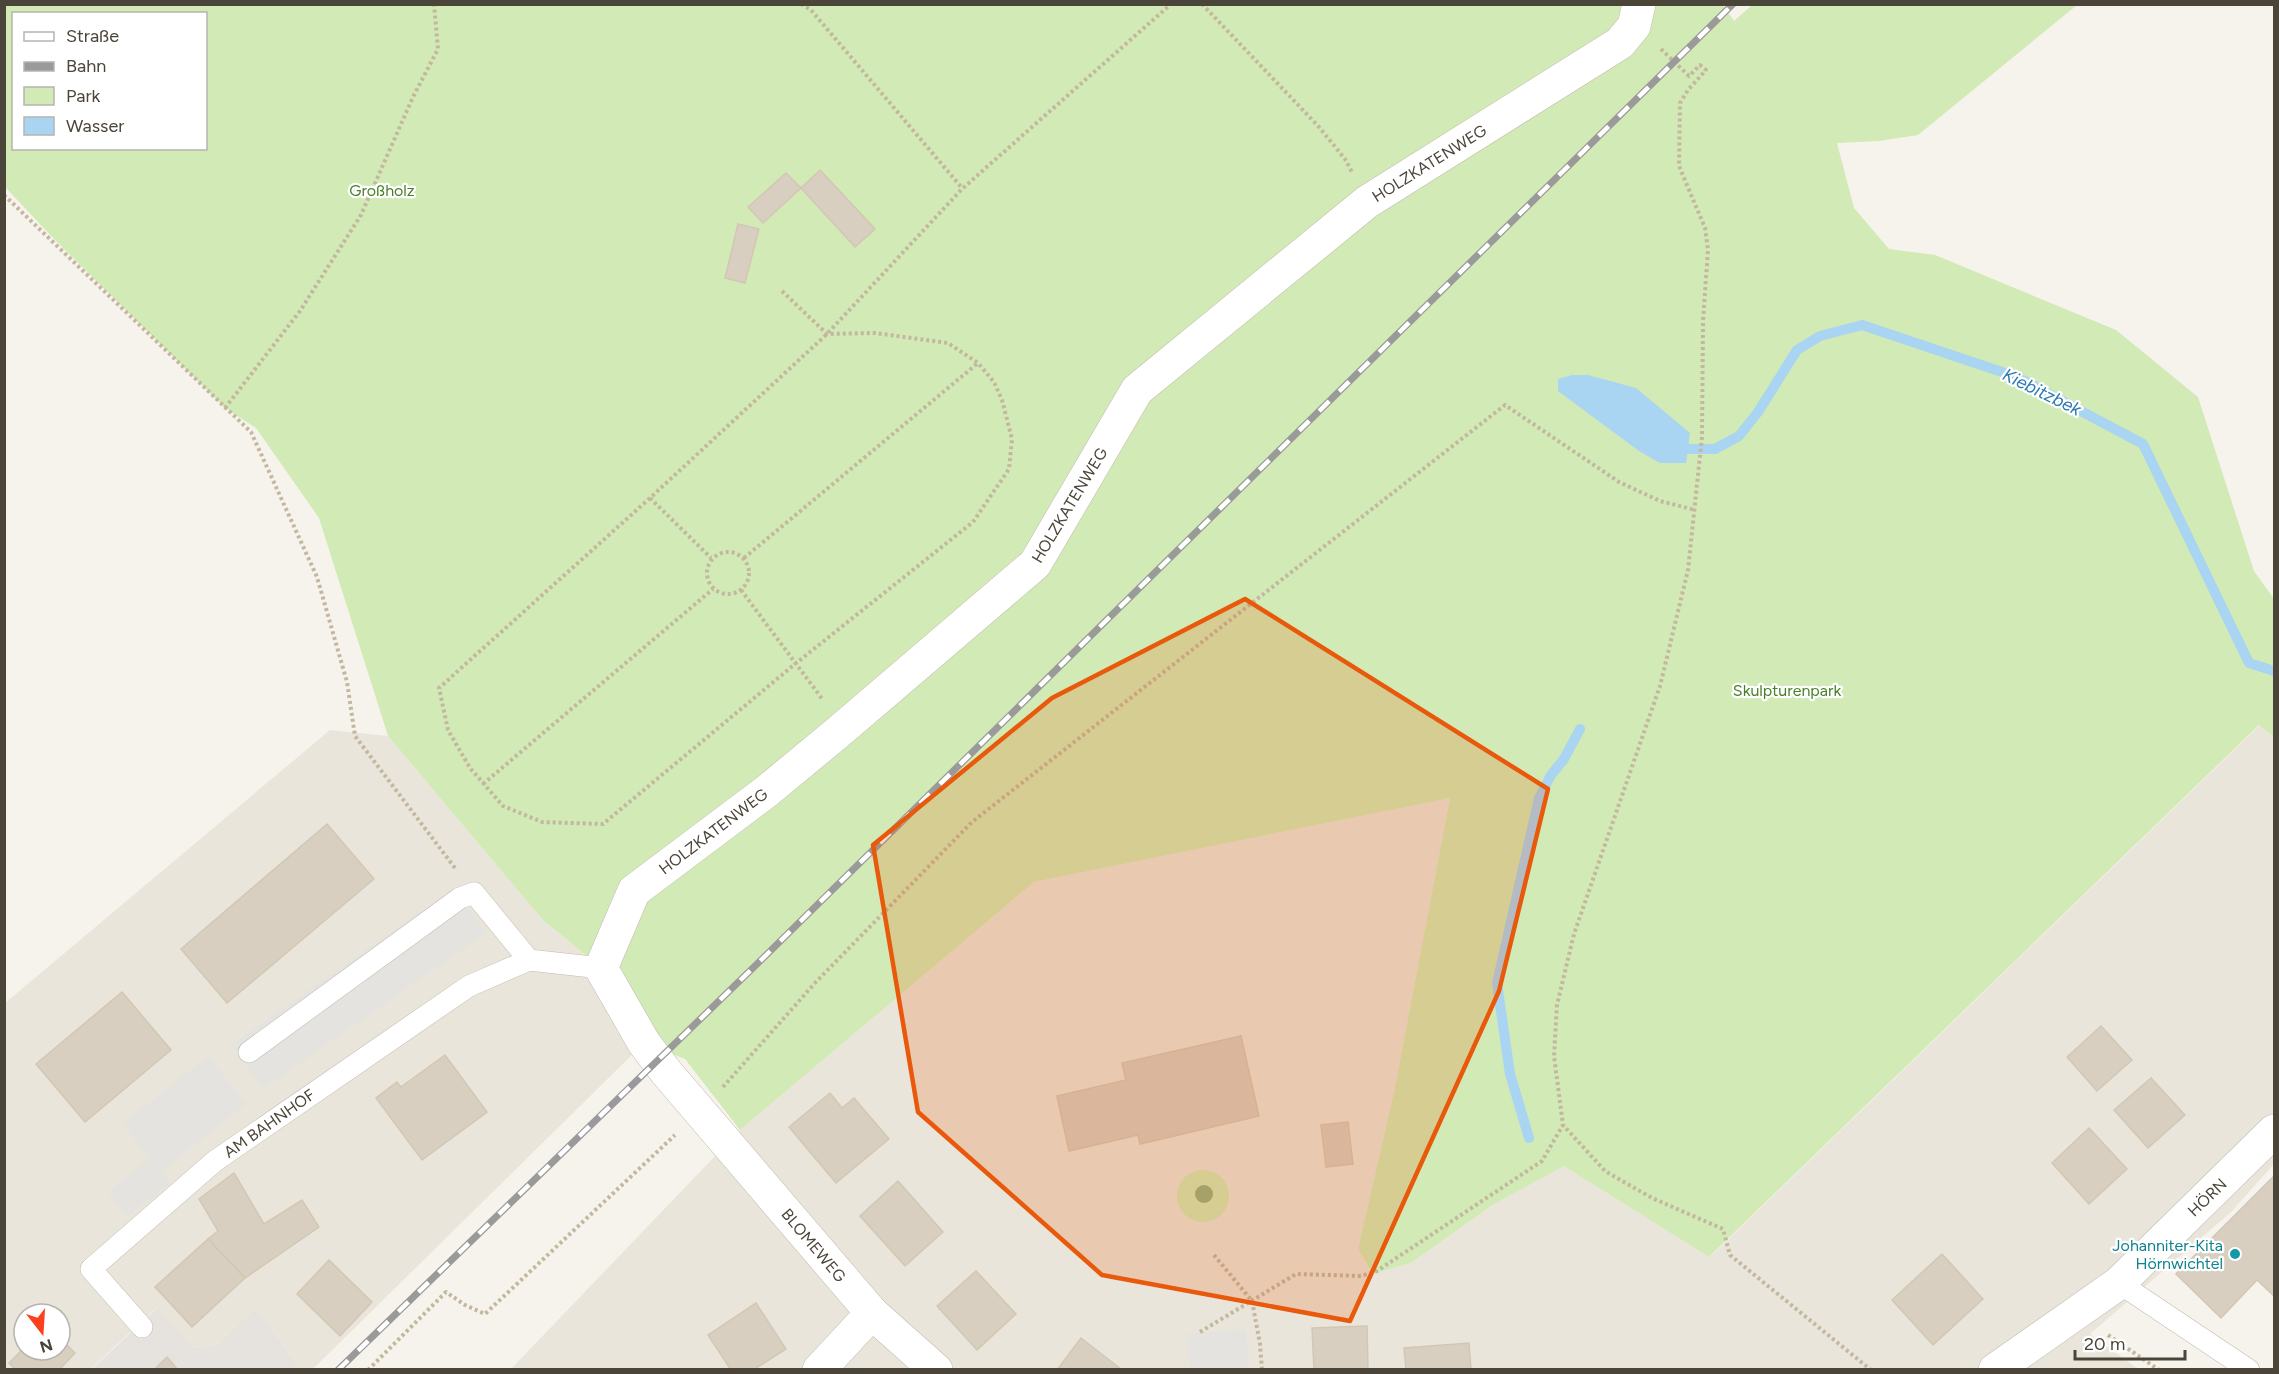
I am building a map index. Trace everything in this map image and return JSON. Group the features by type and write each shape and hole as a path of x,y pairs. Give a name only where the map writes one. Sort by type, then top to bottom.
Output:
{"street":[{"name":"HOLZKATENWEG","path":"601,968 634,891 767,791 1035,564 1137,390 1367,202 1620,43 1634,26 1639,4"},
{"path":"601,968 644,1043 700,1112"},
{"name":"BLOMEWEG","path":"700,1112 872,1312 936,1370"},
{"name":"HÖRN","path":"1995,1370 2119,1283 2274,1131"},
{"path":"819,1370 872,1312"}],"lane":[{"path":"249,1052 460,898 474,893 530,960"},
{"name":"AM BAHNHOF","path":"142,1328 91,1269 215,1161 469,986 530,960 601,968"},
{"path":"2119,1283 2249,1370"}],"path":[{"path":"225,408 300,311 361,214 413,97 438,50 434,4"},
{"path":"801,4 811,10 962,189"},
{"path":"811,10 817,4"},
{"path":"782,291 826,334 875,333 948,343 978,363 994,382 1002,400 1012,439 1009,469 973,522 795,664 603,824 542,822 503,806 470,768 448,730 439,688 650,498 826,334 962,189 1171,4"},
{"path":"1202,4 1319,127 1345,159 1367,202"},
{"path":"1665,42 1660,48 1689,76 1700,65 1706,70 1680,103 1679,166 1705,228 1707,250 1699,476 1688,570 1660,686 1574,934 1557,1005 1554,1056 1563,1125 1605,1171 1652,1198 1723,1230 1730,1255 1871,1370"},
{"path":"4,195 251,432 317,577 347,682 355,736 474,893"},
{"path":"744,558 978,363"},
{"path":"368,1370 446,1292 465,1305 485,1314 700,1112 814,984 972,822 1505,405 1619,482 1660,501 1695,510"},
{"path":"650,498 711,558"},
{"path":"728,551 744,558 750,575 741,590 727,595 712,589 705,574 711,558 728,551"},
{"path":"483,784 712,589"},
{"path":"741,590 822,699 836,734"},
{"path":"1200,1332 1296,1274 1361,1276 1377,1271 1542,1161 1563,1125"},
{"path":"1214,1255 1252,1301 1262,1370"},
{"path":"2075,1312 2159,1370"}],"highlighted area":[{"path":"1245,599 1548,789 1499,991 1350,1321 1102,1275 918,1112 873,845 1052,698"}],"shaded area":[{"path":"2260,725 2274,737 2274,1164 2231,1212 2090,1334 2138,1369 510,1370 740,1130 1034,882 1450,798 1394,1092 1358,1249 1371,1274 1411,1263 1491,1206 1564,1166 1710,1257"},
{"path":"330,730 388,736 542,919 601,968 644,1043 313,1369 300,1369 256,1307 217,1345 191,1347 156,1308 91,1369 5,1370 5,1003"},
{"path":"454,888 486,933 263,1089 231,1045"},
{"path":"208,1056 246,1104 161,1171 170,1183 128,1216 108,1192 150,1158 123,1124"},
{"path":"256,1307 300,1369 91,1370 157,1308 192,1347 217,1345"},
{"path":"1246,1329 1249,1369 1190,1369 1187,1334"}],"green space":[{"path":"1722,4 1734,21 1752,5 2077,5 1918,135 1879,141 1837,143 1854,208 1889,249 1935,255 2116,330 2198,397 2254,571 2274,599 2274,737 2259,725 1709,1257 1564,1166 1491,1206 1411,1263 1372,1274 1358,1249 1394,1092 1450,798 1034,882 740,1130 685,1059 644,1043 601,968 542,919 388,736 319,518 256,428 225,408 55,240 5,187 5,5"},
{"path":"1203,1170 1213,1172 1221,1178 1227,1186 1229,1196 1227,1206 1221,1214 1213,1220 1203,1222 1193,1220 1185,1214 1179,1206 1177,1196 1179,1186 1185,1178 1193,1172"}],"water":[{"path":"1572,375 1588,375 1636,388 1690,433 1686,463 1660,463 1639,451 1558,391 1558,379"}],"building":[{"path":"820,170 875,229 855,247 801,188"},
{"path":"786,173 801,188 763,223 748,207"},
{"path":"738,224 759,229 745,283 725,278"},
{"path":"327,824 374,879 227,1003 181,949"},
{"path":"122,992 171,1050 85,1122 36,1064"},
{"path":"2101,1026 2132,1060 2097,1091 2067,1057"},
{"path":"1241,1036 1259,1116 1140,1144 1138,1135 1069,1151 1057,1096 1126,1080 1122,1063"},
{"path":"445,1055 487,1112 422,1160 376,1098 397,1082 401,1087"},
{"path":"2151,1078 2185,1115 2148,1148 2114,1110"},
{"path":"830,1093 842,1108 854,1098 889,1139 836,1183 789,1127"},
{"path":"1348,1122 1353,1164 1326,1167 1321,1125"},
{"path":"2089,1128 2127,1169 2089,1204 2052,1163"},
{"path":"234,1173 264,1224 302,1200 319,1227 245,1278 208,1239 218,1231 199,1199"},
{"name":"Johanniter-Kita Hörnwichtel","path":"2274,1176 2274,1296 2257,1280 2221,1318 2176,1274"},
{"path":"898,1181 943,1232 905,1266 860,1216"},
{"path":"208,1239 245,1278 192,1327 155,1287"},
{"path":"1942,1254 1983,1299 1933,1345 1892,1300"},
{"path":"329,1260 372,1302 340,1336 297,1294"},
{"path":"976,1271 1016,1314 977,1350 937,1306"},
{"path":"756,1303 786,1349 753,1370 731,1370 708,1335"},
{"path":"1367,1326 1368,1370 1314,1370 1312,1328"},
{"path":"1081,1338 1122,1370 1057,1370"},
{"path":"1469,1343 1471,1370 1406,1370 1404,1348"},
{"path":"167,1357 178,1370 154,1370"},
{"path":"12,1360 12,1362 67,1362 59,1370 16,1370 9,1363"}],"waterway":[{"name":"Kiebitzbek","path":"1688,449 1715,449 1739,436 1758,412 1797,350 1820,336 1862,325 2017,377 2143,444 2249,663 2274,671"},
{"path":"1529,1138 1510,1074 1497,983 1539,798 1580,729"}],"railway":[{"path":"338,1370 756,965 1733,4"}],"place":[{"name":"Johanniter-Kita Hörnwichtel","path":"2235,1254"}],"park label":[{"name":"Großholz","path":"382,190"},
{"name":"Skulpturenpark","path":"1787,690"}]}
